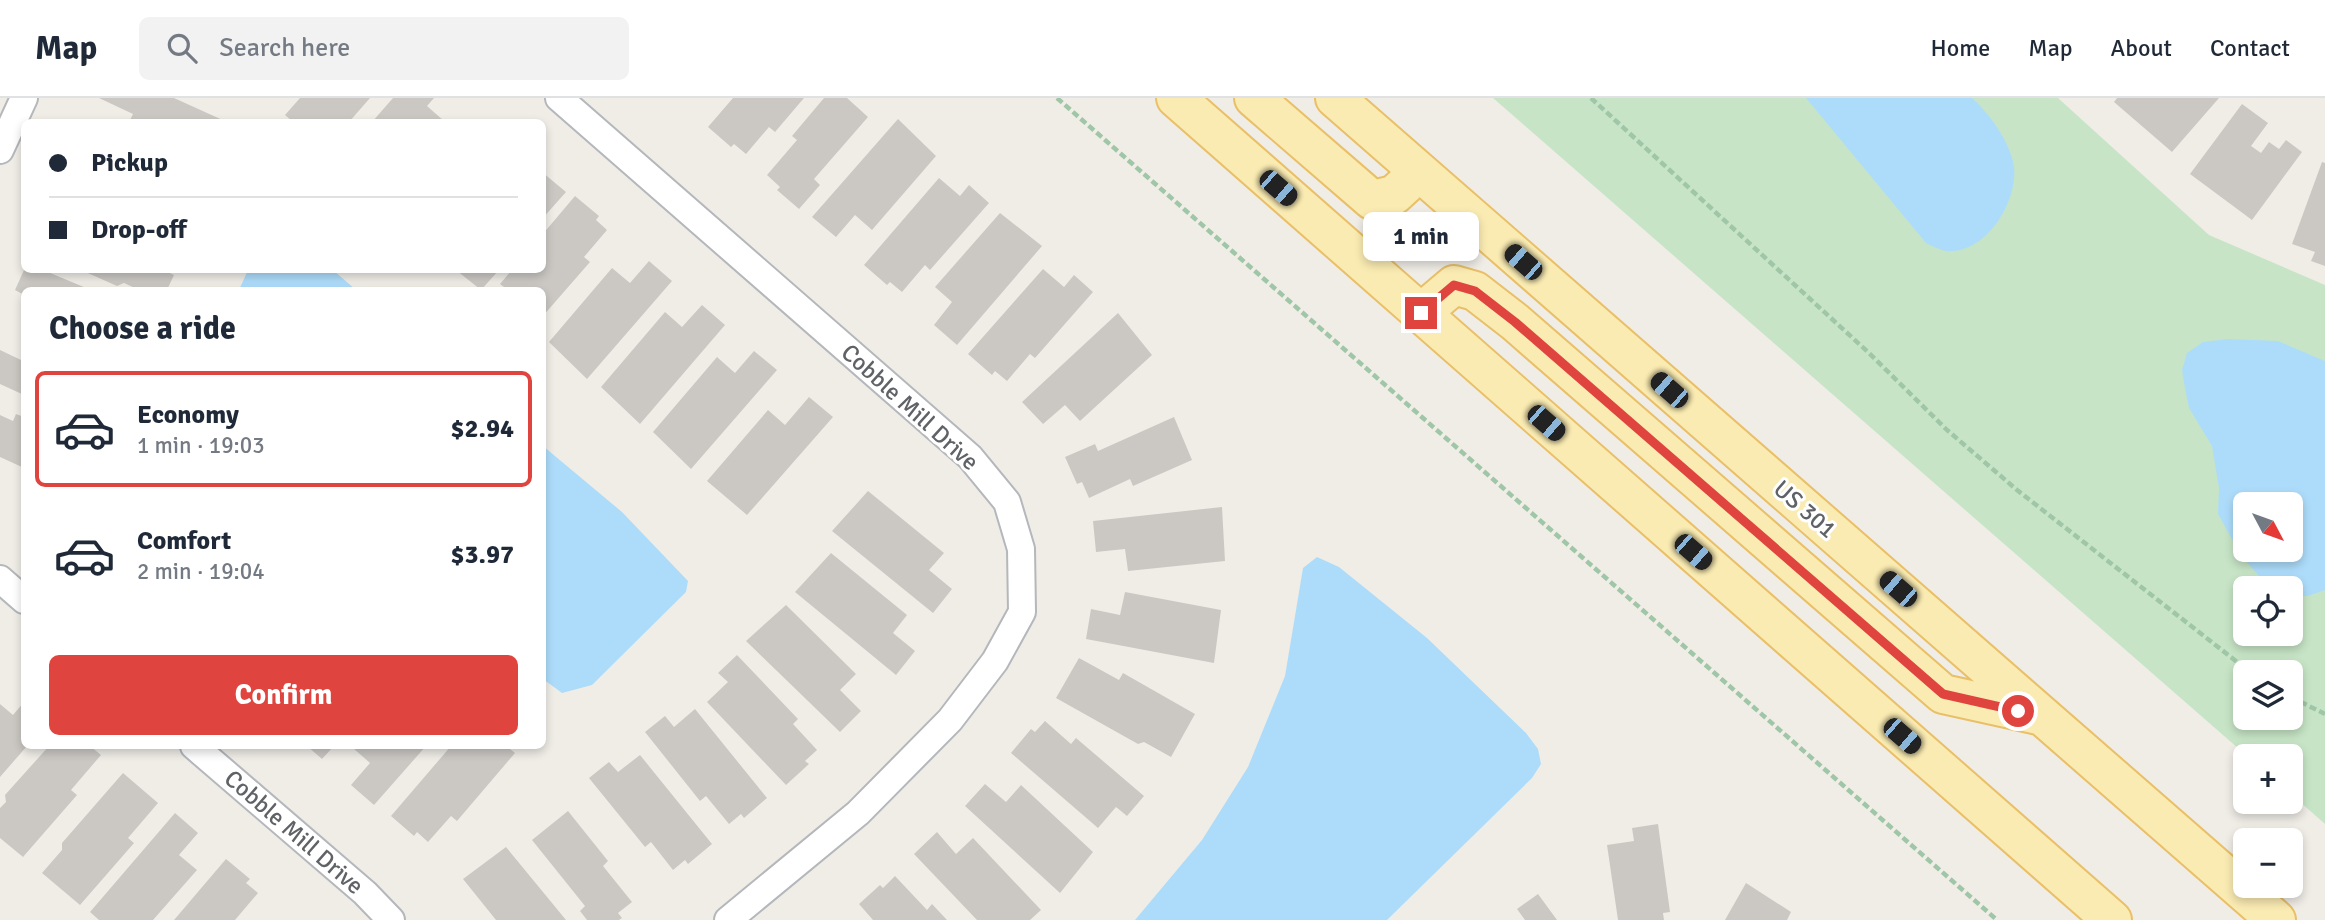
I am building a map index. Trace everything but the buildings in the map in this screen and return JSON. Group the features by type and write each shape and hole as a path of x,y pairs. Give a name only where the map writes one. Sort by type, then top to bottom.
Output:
{"main road":[{"path":"1176,98 2112,920"},
{"path":"1254,98 1372,200 1394,195 1419,172"},
{"name":"US 301","path":"1335,98 2276,920"},
{"path":"1421,313 1454,285 1475,291 1515,322 1943,694 2043,717"}],"street":[{"path":"0,150 23,98"},
{"name":"Cobble Mill Drive","path":"559,98 970,457 1007,502 1021,549 1022,612 995,661 950,720 858,813 728,920"},
{"path":"0,579 21,597"},
{"name":"Cobble Mill Drive","path":"197,749 365,893 391,920"}],"path":[{"path":"1057,98 1997,920"},
{"path":"1591,98 1957,438 2017,490 2235,660"},
{"path":"2303,703 2325,713"}],"green space":[{"path":"1493,98 2058,98 2209,235 2325,285 2325,824 2303,805 2303,744 2233,744"}],"water":[{"path":"1806,98 1972,98 1998,129 2012,158 2014,181 2005,210 1986,235 1961,250 1946,251 1926,243"},
{"path":"247,273 336,273 353,287 240,287"},
{"path":"2228,339 2278,341 2325,361 2325,590 2303,596 2303,576 2259,576 2247,562 2303,562 2303,492 2233,492 2233,541 2218,514 2219,488 2212,446 2189,408 2182,370 2187,353 2203,342"},
{"path":"546,449 622,512 688,581 686,592 592,685 562,693 546,681"},
{"path":"1317,557 1339,567 1427,638 1526,733 1538,749 1541,764 1532,778 1387,920 1135,920 1202,840 1248,767 1285,676 1303,568"}],"route":[{"path":"1421,313 1454,285 1475,291 1515,322 1943,694 2018,711"}]}
